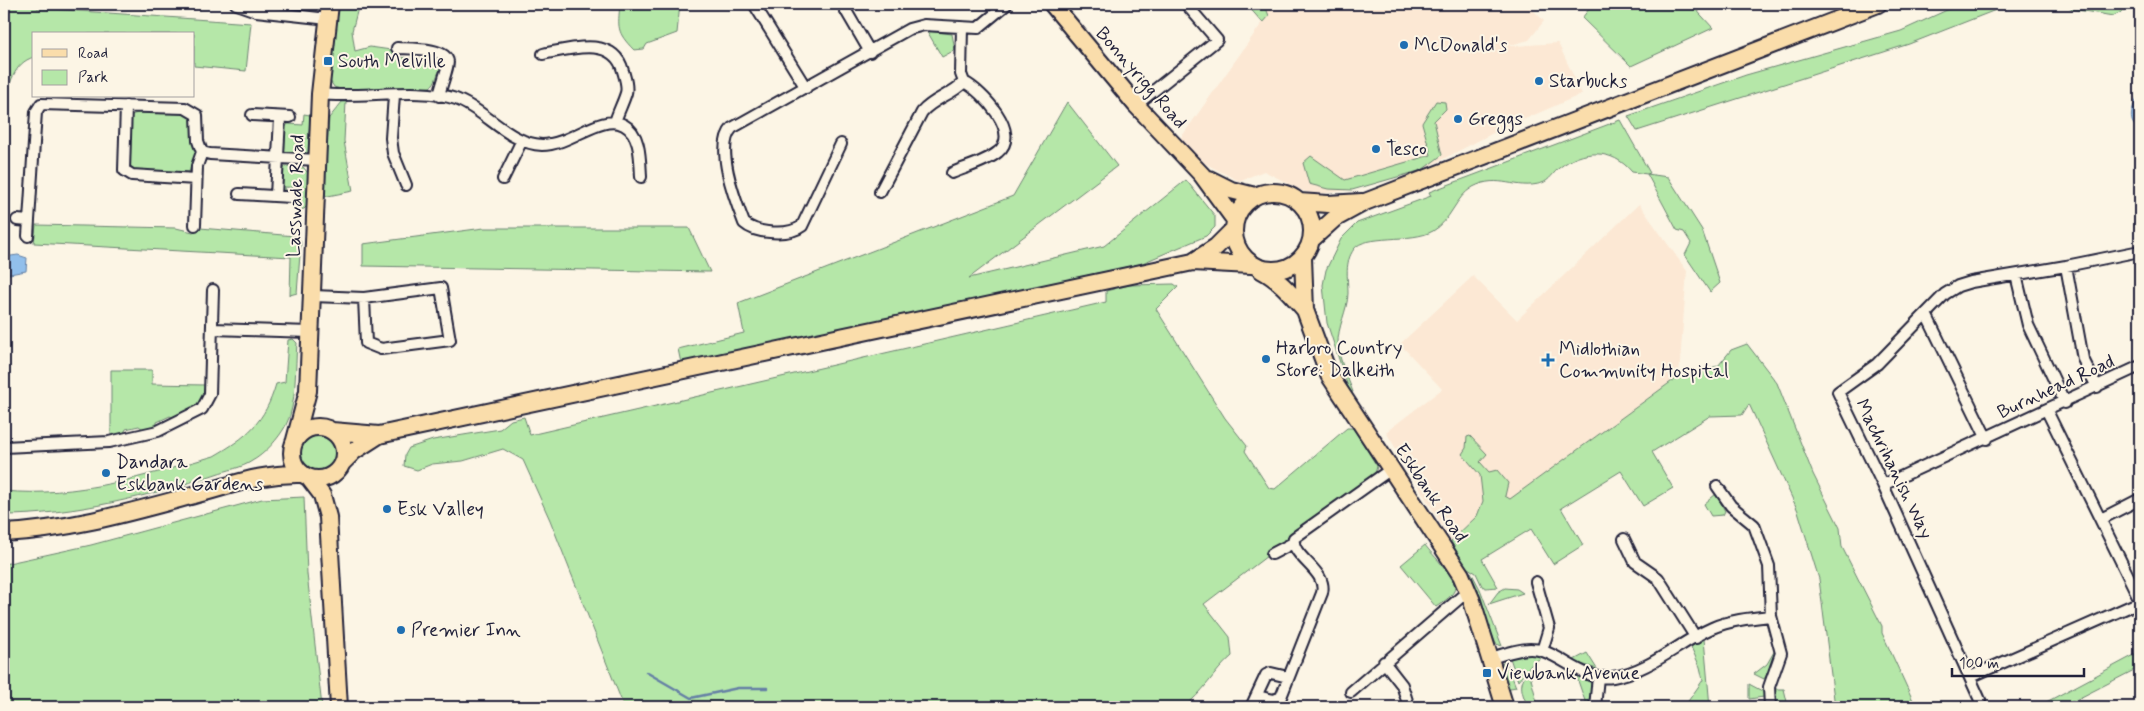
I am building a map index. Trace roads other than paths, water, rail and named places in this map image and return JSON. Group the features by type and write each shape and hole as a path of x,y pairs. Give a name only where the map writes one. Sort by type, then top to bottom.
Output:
{"main road":[{"name":"Bonnyrigg Road","path":"1052,4 1136,105 1202,176 1234,225"},
{"path":"258,476 276,464 294,444 300,434 312,428 379,435 1193,262 1283,269 1303,258 1313,238 1334,219 1365,202 1878,4"},
{"name":"Lasswade Road","path":"294,444 308,391 320,94 329,11"},
{"name":"Bonnyrigg Road","path":"1202,176 1231,190 1255,196"},
{"path":"1193,262 1216,247 1234,225 1242,205 1255,196 1266,192 1278,192 1299,202 1328,204 1365,202"},
{"path":"1299,202 1308,214 1313,238"},
{"path":"1234,225 1237,247 1256,267"},
{"name":"Eskbank Road","path":"1303,258 1305,310 1329,375 1425,519 1468,591 1506,707"},
{"name":"Eskbank Road","path":"1256,267 1280,282 1305,310"},
{"name":"Lasswade Road","path":"308,391 314,413 329,430"},
{"path":"328,517 343,446 329,430"},
{"path":"4,533 38,530 110,518 258,476 305,476 324,479 340,467 354,451 379,435"},
{"path":"294,444 293,461 322,495 328,517 339,707"}],"street":[{"path":"236,4 256,11 329,11"},
{"path":"754,4 806,88"},
{"path":"842,4 870,52"},
{"path":"841,152 802,226 798,229 758,231 744,223 728,178 726,143 728,132 917,26 978,28 984,25 1007,4"},
{"path":"1136,105 1217,40 1186,4"},
{"path":"952,173 997,153 1005,138 1005,127 1002,121 980,91 964,82 961,74 962,28"},
{"path":"543,54 576,47 593,47 606,49 614,56 622,65 626,82 626,93 615,122"},
{"path":"397,48 438,51 445,56 448,61 447,70 442,78 439,96"},
{"path":"880,192 922,112 932,102 958,88 964,82"},
{"path":"320,94 439,96 470,105 522,140 533,144 561,143 599,124 615,122 630,129 636,141 641,177"},
{"path":"394,95 391,138 393,153 406,185"},
{"path":"28,236 36,112 41,104 185,108 197,115 198,142 202,152"},
{"path":"126,106 124,170 132,175 196,179"},
{"path":"252,116 285,117 278,158 276,196"},
{"path":"503,179 522,140"},
{"path":"202,152 317,160"},
{"path":"195,224 196,179 199,156 202,152"},
{"path":"239,194 291,196"},
{"path":"17,220 29,221"},
{"name":"Machrihanish Way","path":"1980,700 1884,485 1838,392 1877,364 1945,294 1958,286 1970,282 2140,251"},
{"path":"2066,266 2083,359 2098,387"},
{"path":"2016,275 2028,325 2065,403"},
{"path":"313,296 364,298 441,288 450,340 381,349 366,343 364,298"},
{"path":"4,447 109,442 158,431 193,416 202,409 210,394 213,290"},
{"path":"1926,314 1987,439"},
{"path":"212,329 310,332"},
{"name":"Burnhead Road","path":"1884,485 2065,403 2140,366"},
{"path":"1970,676 2140,601 2047,411"},
{"path":"1272,554 1293,543 1297,535 1391,468"},
{"path":"1717,486 1731,506 1748,518 1758,533 1769,566 1771,616 1781,653 1769,687 1770,707"},
{"path":"2100,519 2140,500"},
{"path":"1624,539 1636,562 1658,578 1696,638"},
{"path":"1257,696 1278,700 1293,670 1323,589 1322,580 1293,543"},
{"path":"1536,582 1549,628 1542,651"},
{"path":"1352,692 1384,662 1468,591"},
{"path":"1490,658 1525,649 1542,651 1574,669 1598,677 1613,677 1639,668 1722,625 1771,616"},
{"path":"1384,662 1399,678 1409,707"},
{"path":"1251,707 1268,674 1288,677"},
{"path":"1595,707 1598,677"}],"water":[{"path":"2140,92 2140,129 2132,122 2131,117 2133,107"},
{"path":"18,255 27,258 26,271 4,275 4,257"}],"waterway":[{"path":"646,672 691,698 738,688 767,688"}],"place":[{"name":"McDonald's","path":"1404,45"},
{"name":"South Melville","path":"328,61"},
{"name":"Starbucks","path":"1539,81"},
{"name":"Greggs","path":"1458,119"},
{"name":"Tesco","path":"1376,149"},
{"name":"Harbro Country Store: Dalkeith","path":"1266,359"},
{"name":"Midlothian Community Hospital","path":"1548,360"},
{"name":"Dandara Eskbank Gardens","path":"106,473"},
{"name":"Esk Valley","path":"387,509"},
{"name":"Premier Inn","path":"401,630"},
{"name":"Viewbank Avenue","path":"1487,673"}]}
